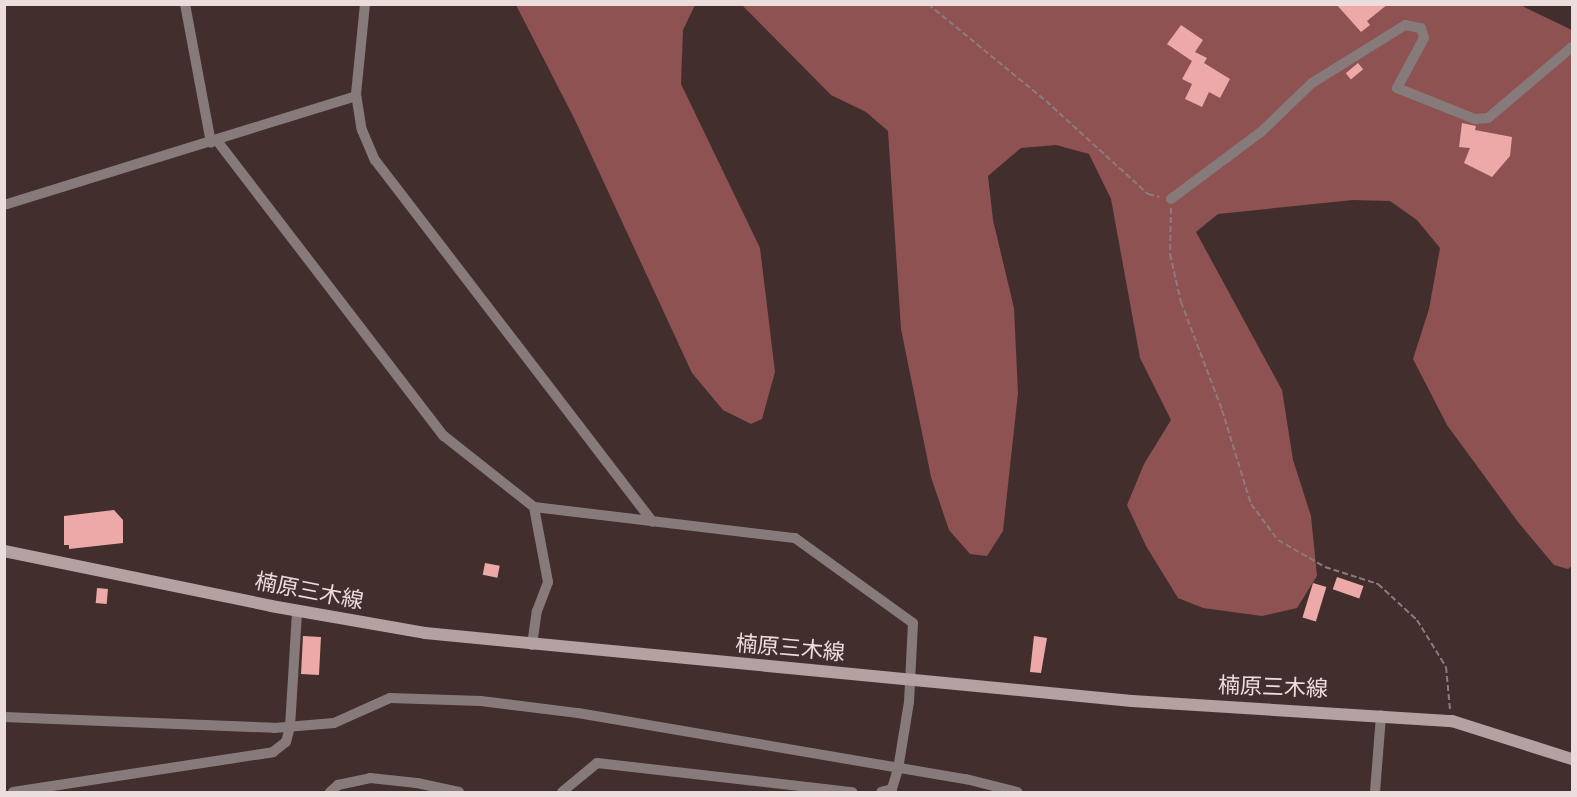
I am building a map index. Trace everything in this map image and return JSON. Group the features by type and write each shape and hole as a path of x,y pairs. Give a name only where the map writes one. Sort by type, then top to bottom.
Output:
{"main road":[{"name":"楠原三木線","path":"4,551 297,611 425,633 1175,705 1381,715 1452,721 1572,759"}],"street":[{"path":"185,4 215,142 444,436 534,507 795,538 913,623 910,681 898,770 892,789 881,792"},
{"path":"365,4 356,96 362,130 375,160 653,522"},
{"path":"1171,199 1261,132 1312,83 1405,25 1421,28 1424,38 1397,88 1475,119 1488,118 1572,47"},
{"path":"4,205 215,142 356,96"},
{"path":"532,645 537,611 548,582 534,507"},
{"path":"13,792 77,788 273,752 286,742 290,727 297,611"},
{"path":"4,717 290,727 334,723 390,698 481,701 578,713 898,770 966,779 1017,792"},
{"path":"1375,792 1381,715"},
{"path":"562,792 597,763 852,792"},
{"path":"330,792 338,785 370,778 417,783 459,792"}],"path":[{"path":"928,4 1046,101 1148,194 1171,199 1170,254 1181,302 1219,401 1251,504 1278,540 1325,567 1378,584 1417,620 1446,667 1452,721"}],"shaded area":[{"path":"1518,4 1572,30 1572,566 1568,569 1554,565 1518,522 1447,425 1413,359 1429,309 1440,248 1417,220 1390,201 1353,200 1218,214 1196,232 1282,390 1293,460 1311,516 1317,576 1297,608 1262,616 1203,608 1178,598 1146,546 1127,505 1144,464 1171,420 1140,358 1111,199 1089,154 1056,145 1021,148 988,176 993,220 1014,308 1018,393 1003,531 987,556 970,554 949,530 931,477 901,329 888,131 866,112 831,95 742,5"},
{"path":"516,5 695,5 683,30 681,84 760,248 775,372 762,419 751,424 723,410 692,373 575,120"}],"building":[{"path":"1336,4 1388,4 1367,21 1370,25 1361,32"},
{"path":"1181,25 1203,40 1195,52 1207,58 1204,63 1230,79 1220,98 1209,92 1202,107 1185,99 1192,84 1182,79 1192,61 1167,44"},
{"path":"1358,63 1363,69 1351,79 1346,73"},
{"path":"1462,123 1476,126 1475,130 1512,137 1510,156 1492,177 1464,163 1470,148 1459,147"},
{"path":"114,510 123,520 123,543 69,549 69,545 64,545 64,516"},
{"path":"485,563 500,566 497,578 483,575"},
{"path":"1337,577 1363,586 1359,598 1333,589"},
{"path":"1313,583 1326,587 1316,622 1302,617"},
{"path":"97,588 108,589 107,604 96,603"},
{"path":"303,636 321,637 319,675 301,674"},
{"path":"1034,636 1047,638 1041,673 1030,672"}]}
